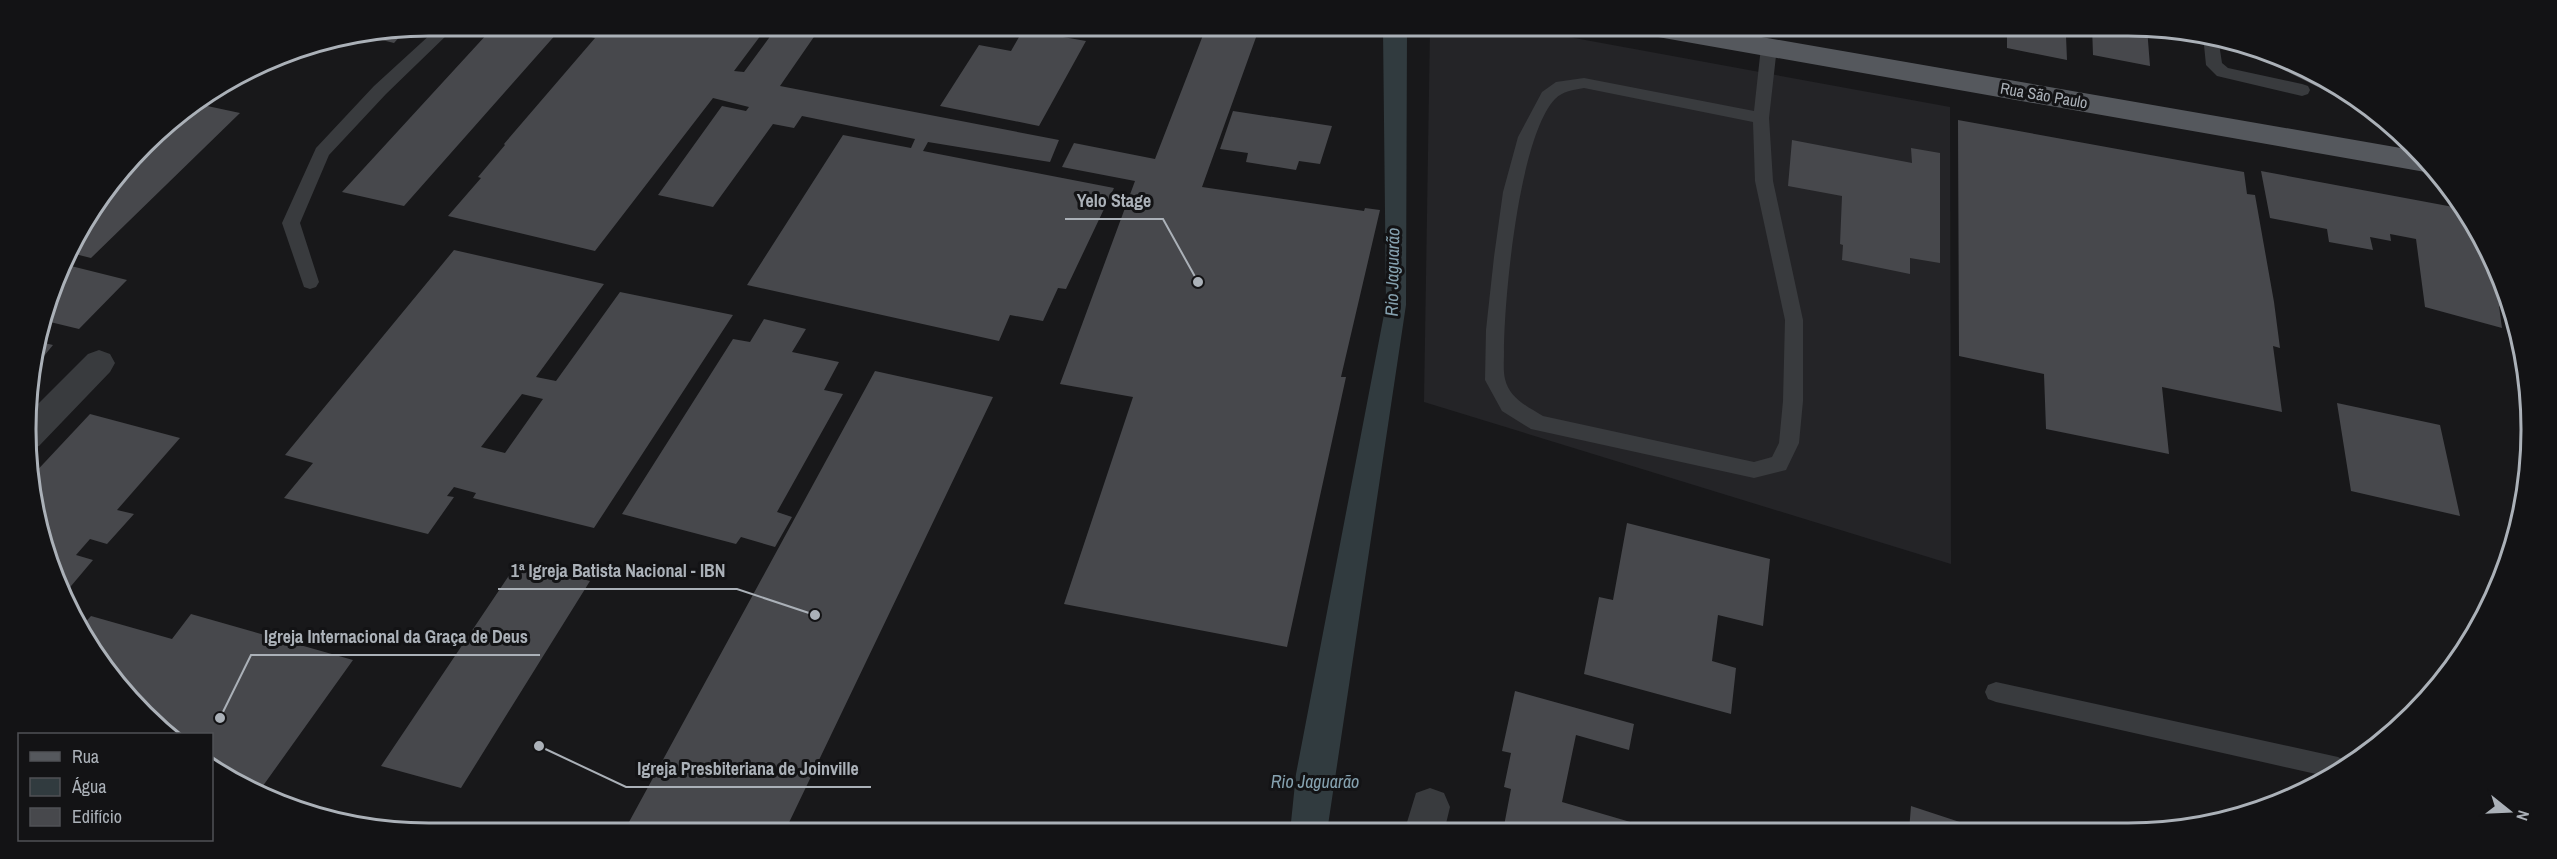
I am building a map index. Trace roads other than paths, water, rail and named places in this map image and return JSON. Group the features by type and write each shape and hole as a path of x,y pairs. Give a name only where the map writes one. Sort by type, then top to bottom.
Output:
{"main road":[{"name":"Rua São Paulo","path":"1705,36 2414,160"}],"street":[{"path":"36,427 99,363"}],"lane":[{"path":"310,282 291,223 322,152 380,90 438,36"},
{"path":"2211,45 2214,65 2223,72 2302,90"},
{"path":"1761,118 1584,83 1562,86 1548,96 1526,136 1512,192 1503,257 1495,330 1495,380 1509,405 1538,423 1754,470 1779,464 1789,443 1793,401 1794,320 1764,182 1761,118 1769,47"},
{"path":"1996,692 2330,766"}],"water":[{"name":"Rio Jaguarão","path":"1383,36 1407,36 1406,305 1328,823 1291,823 1296,774 1386,304"}],"place":[{"name":"Yelo Stage","path":"1198,282"},
{"name":"1ª Igreja Batista Nacional - IBN","path":"815,615"},
{"name":"Igreja Internacional da Graça de Deus","path":"220,718"},
{"name":"Igreja Presbiteriana de Joinville","path":"539,746"}]}
